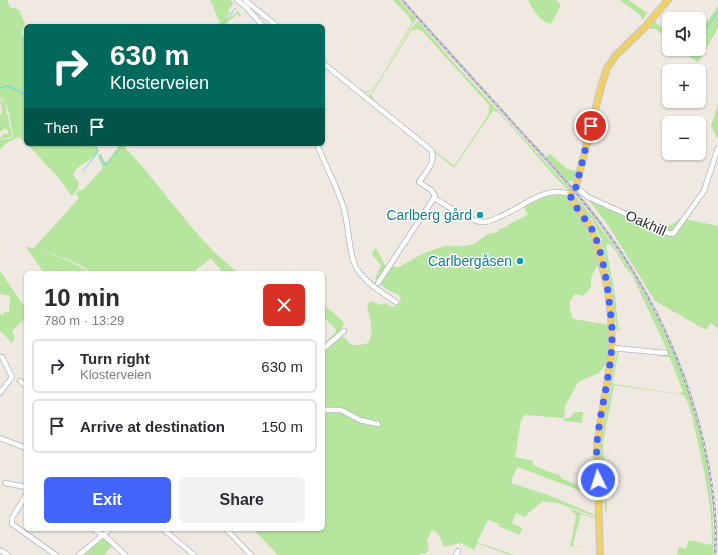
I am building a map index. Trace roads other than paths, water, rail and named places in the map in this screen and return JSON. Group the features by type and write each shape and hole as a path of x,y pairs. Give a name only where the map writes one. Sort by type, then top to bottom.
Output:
{"main road":[{"path":"600,555 597,444 610,366 612,323 598,245 590,226 572,200 570,194 575,188 600,87 607,68 616,55 645,27 668,0"}],"street":[{"path":"237,0 246,7 261,24"},
{"path":"245,0 275,24"},
{"path":"325,65 431,150 433,154 432,163 419,182 431,190 434,194 434,198 378,283"},
{"path":"318,146 347,219 355,263 373,286 396,302"},
{"name":"Oakhill","path":"575,188 588,197 672,234 704,191 718,148"},
{"path":"434,198 469,218 485,222 510,212 540,195 561,192 570,194"},
{"path":"325,347 344,331"},
{"path":"612,348 666,353"},
{"path":"0,393 12,377 2,357"},
{"path":"20,381 24,384"},
{"path":"325,410 343,410 360,420 378,424"},
{"path":"0,438 24,447"},
{"path":"4,483 24,487"},
{"path":"24,498 12,518 12,524 56,555"},
{"path":"96,531 103,535 125,555"},
{"path":"78,555 108,531"},
{"path":"165,531 194,555"},
{"path":"228,531 251,555"},
{"path":"0,550 8,555"}],"waterway":[{"path":"223,24 236,8"},
{"path":"706,29 718,11"},
{"path":"0,88 7,86 24,93"},
{"path":"83,171 98,152 96,146"},
{"path":"100,155 104,164 106,165 122,146"}],"railway":[{"path":"402,0 585,204 618,248 655,310 675,353 698,421 712,488 716,538 715,555"}],"place":[{"name":"Carlberg gård","path":"480,215"},
{"name":"Carlbergåsen","path":"520,261"}]}
